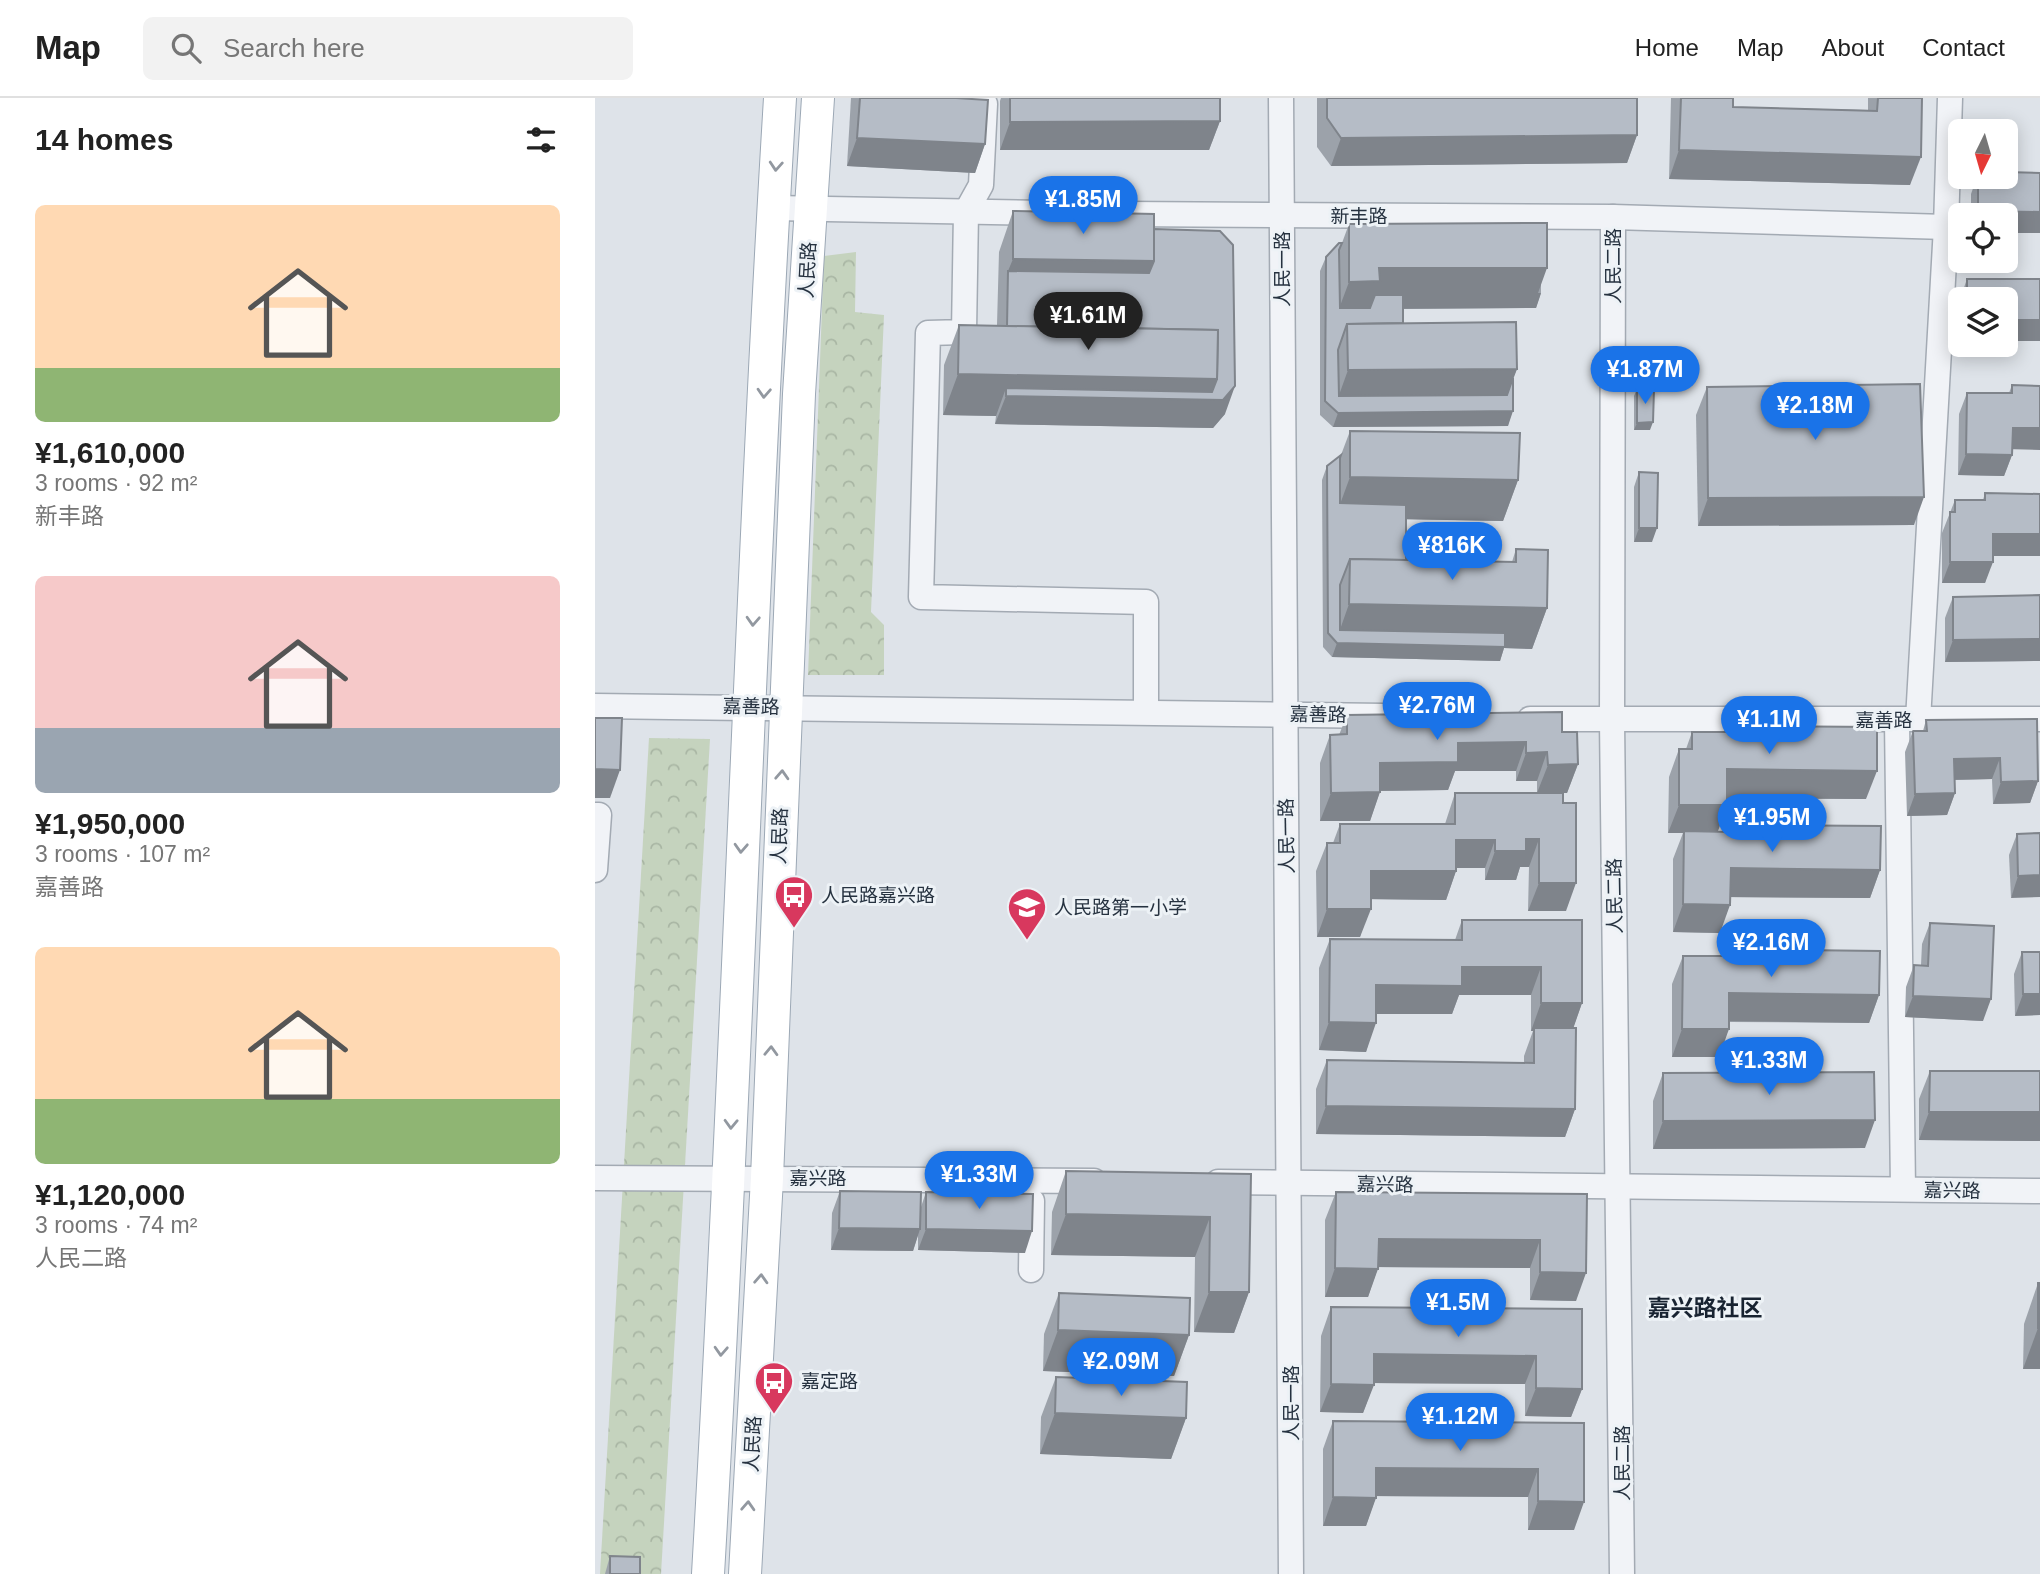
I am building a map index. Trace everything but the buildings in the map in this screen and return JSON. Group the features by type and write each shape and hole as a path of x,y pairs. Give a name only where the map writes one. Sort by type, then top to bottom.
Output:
{"main road":[{"name":"人民路","path":"708,1574 729,1177 748,706 780,98"},
{"name":"人民路","path":"745,1574 767,1178 785,707 818,98"}],"street":[{"path":"978,98 985,104 981,185 966,212 964,332 928,333 921,597 1146,602 1146,712"},
{"name":"人民一路","path":"1281,98 1284,713 1291,1183 1291,1574"},
{"path":"1903,1189 1907,720 1946,228 1950,98"},
{"path":"773,208 810,211 1062,213"},
{"name":"新丰路","path":"1103,214 1613,217 1946,228"},
{"name":"人民二路","path":"1613,217 1612,721 1622,1574"},
{"name":"嘉善路","path":"595,706 1407,716"},
{"name":"嘉善路","path":"1503,718 1612,721 2040,719"},
{"path":"595,815 599,815 595,870"},
{"name":"嘉兴路","path":"595,1178 1114,1181"},
{"path":"1031,1270 1033,1180"},
{"name":"嘉兴路","path":"1196,1182 2040,1191"}],"green space":[{"path":"856,252 855,312 884,315 871,612 884,625 884,675 808,675 824,256"},
{"path":"649,738 710,739 661,1574 600,1574"}],"place":[{"name":"人民路嘉兴路","path":"794,929"},
{"name":"人民路第一小学","path":"1027,941"},
{"name":"嘉定路","path":"774,1415"}],"district":[{"name":"嘉兴路社区","path":"1705,1308"}]}
